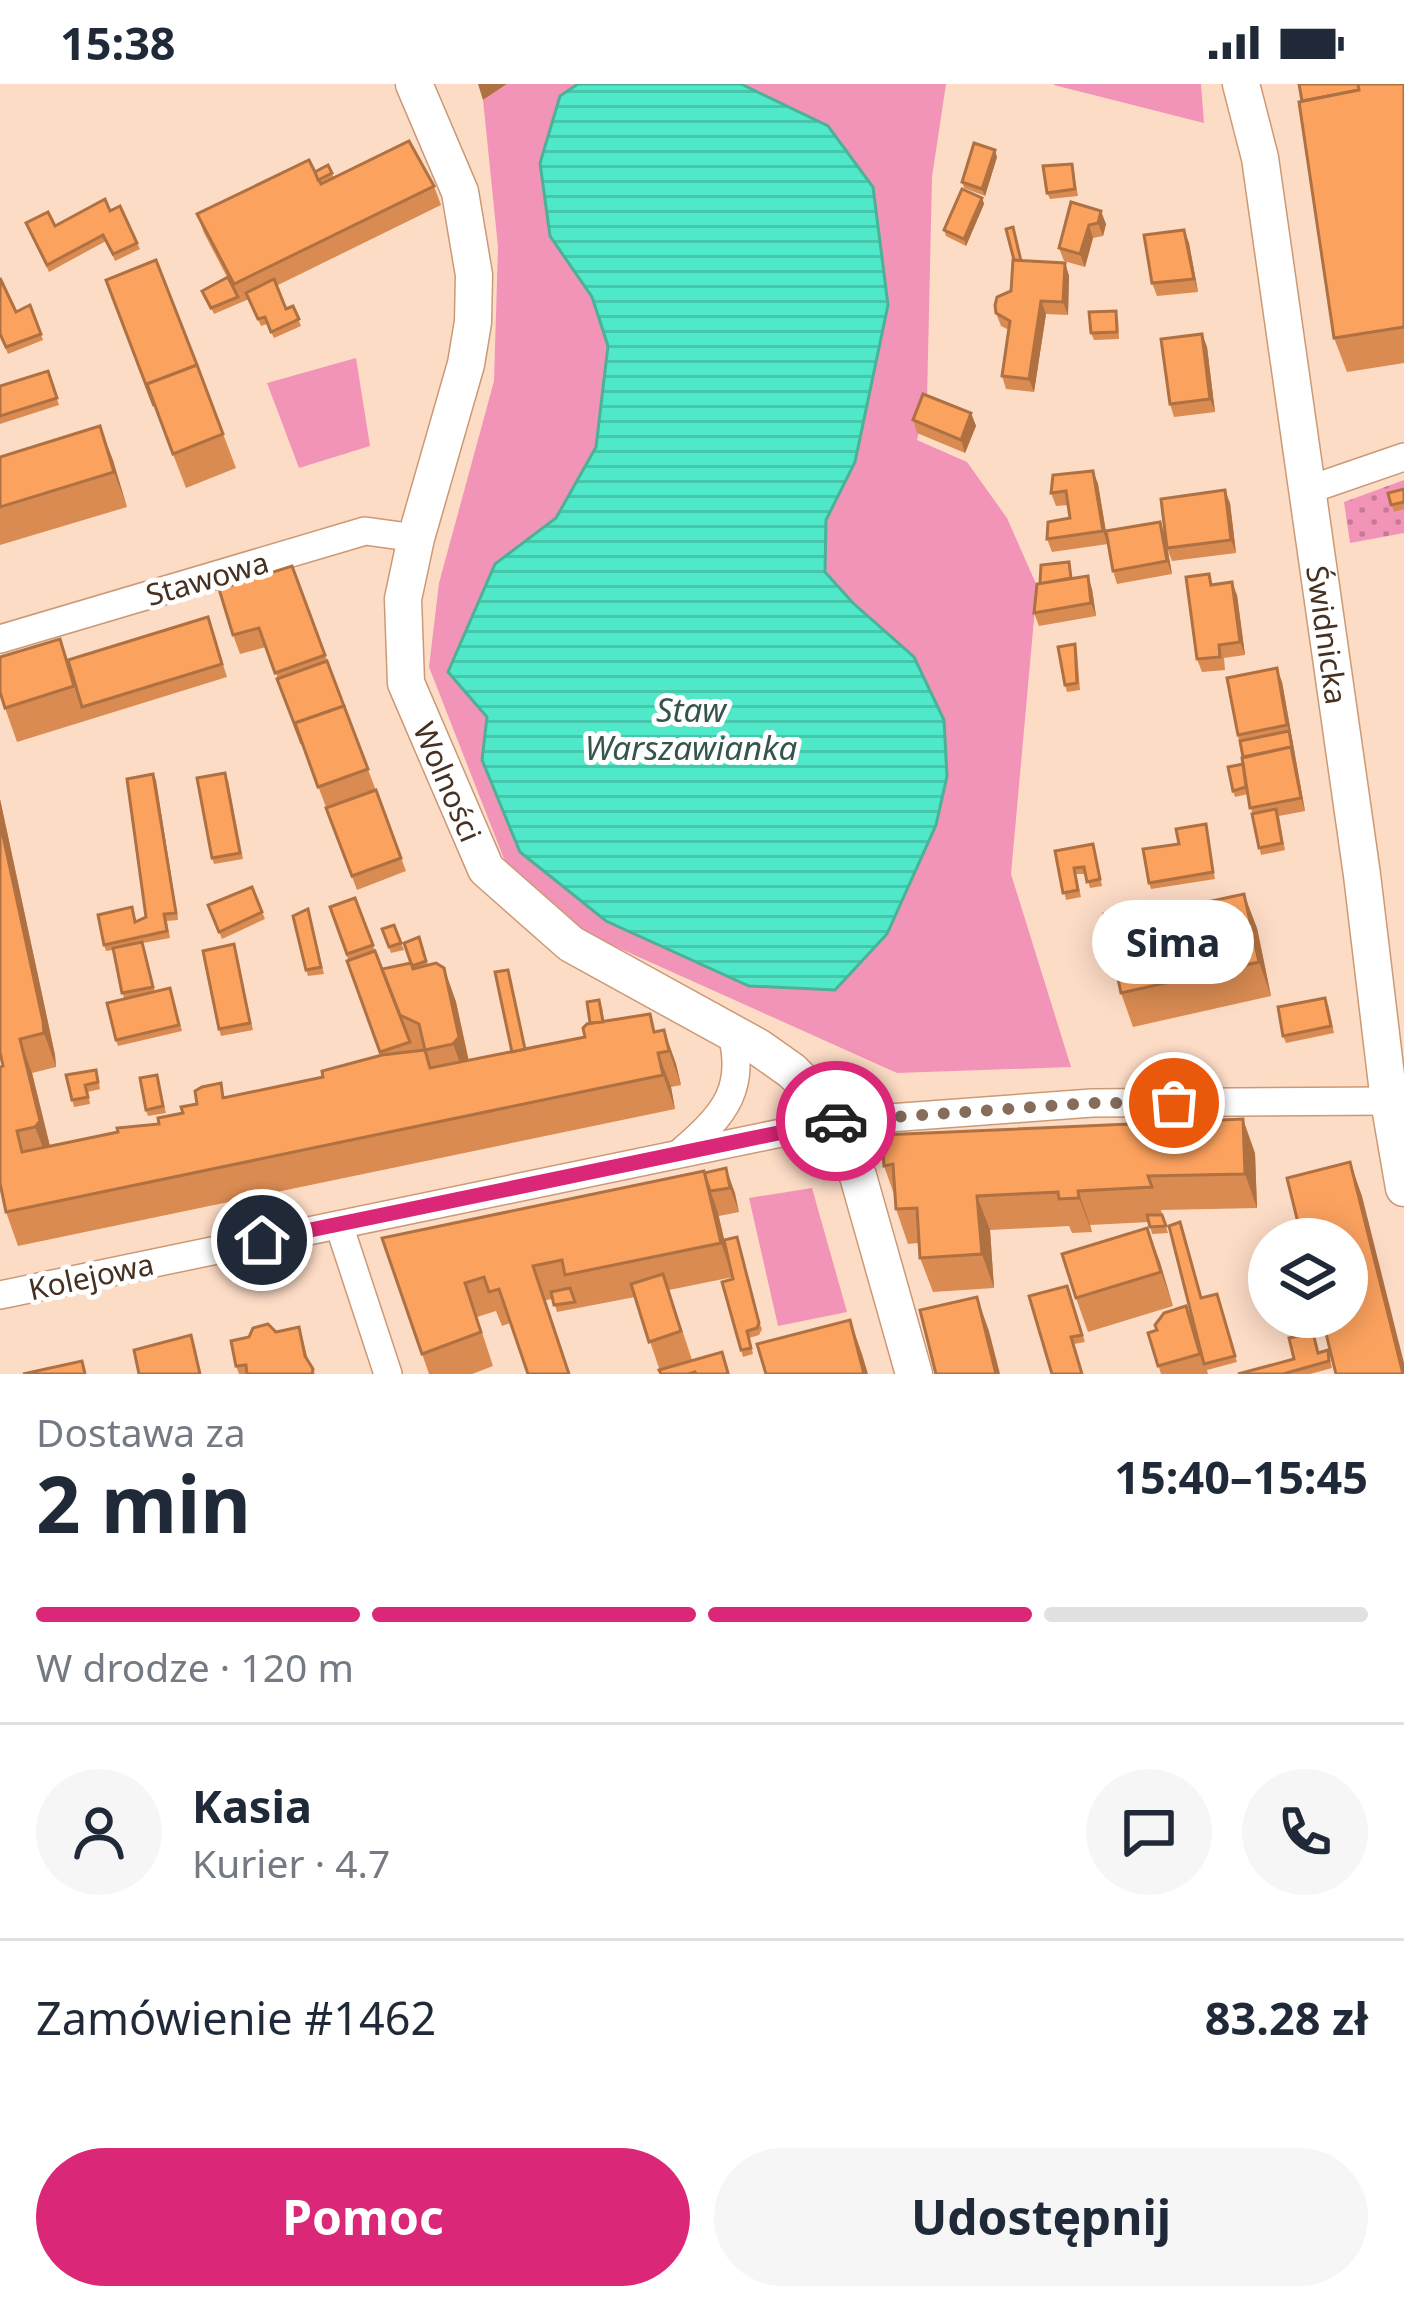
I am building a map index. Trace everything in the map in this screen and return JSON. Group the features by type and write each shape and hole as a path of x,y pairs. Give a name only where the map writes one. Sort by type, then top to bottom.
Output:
{"street":[{"name":"Wolności","path":"414,84 460,192 474,274 466,364 403,599 406,683 486,868 571,944 730,1031 793,1071 821,1102 863,1192 914,1374"},
{"name":"Świdnicka","path":"1241,84 1260,158 1404,1188"},
{"path":"1308,490 1404,457"},
{"name":"Stawowa","path":"0,639 365,531 416,538"},
{"path":"676,1155 711,1127 728,1104 738,1068 730,1031"},
{"name":"Kolejowa","path":"0,1294 834,1122 1092,1103 1389,1101"},
{"path":"339,1225 388,1374"}],"shaded area":[{"name":"Staw Warszawianka","path":"507,84 946,84 932,177 927,400 917,440 967,462 1007,518 1037,586 1011,874 1071,1067 897,1073 583,932 506,864 429,667 439,583 494,381 498,247 483,100"},
{"path":"1054,84 1201,84 1204,123 1054,85"},
{"path":"356,358 370,446 299,468 267,383"},
{"path":"1404,480 1404,533 1350,543 1344,502"},
{"path":"812,1188 847,1312 778,1326 749,1198"}],"water":[{"name":"Staw Warszawianka","path":"578,84 741,84 828,126 873,187 888,305 855,462 826,520 825,572 914,657 944,720 947,776 936,825 887,934 835,990 749,986 606,921 520,852 482,760 487,717 448,672 495,564 556,518 596,447 608,346 592,297 550,236 540,163 560,96"}],"building":[{"path":"1299,84 1358,84 1359,90 1302,101"},
{"path":"1358,84 1404,84 1404,327 1334,338 1299,102 1359,90"},
{"path":"409,141 434,186 234,284 197,214 309,160 321,184"},
{"path":"974,143 995,150 982,189 962,182"},
{"path":"1072,164 1075,189 1047,193 1043,166"},
{"path":"328,165 332,173 318,180 315,172"},
{"path":"962,189 982,198 964,239 944,230"},
{"path":"105,199 110,211 120,206 137,243 113,254 103,235 47,265 26,223 48,212 55,226"},
{"path":"1071,202 1101,211 1098,223 1089,225 1080,254 1059,248"},
{"path":"1013,227 1021,261 1014,260 1006,229"},
{"path":"1184,230 1194,279 1152,283 1144,235"},
{"path":"156,260 197,365 147,384 154,406 106,280"},
{"path":"1013,260 1065,263 1063,302 1041,301 1029,379 1002,376 1010,321 996,313 995,305 997,297 1011,291"},
{"path":"228,277 238,297 211,308 202,291"},
{"path":"0,278 16,312 30,305 41,334 6,347 0,334"},
{"path":"274,279 286,309 293,306 299,319 271,332 265,317 258,319 246,293"},
{"path":"1116,311 1117,332 1091,333 1089,312"},
{"path":"1202,334 1210,399 1170,404 1161,339"},
{"path":"197,365 223,434 173,454 147,384"},
{"path":"48,371 57,398 0,416 0,386"},
{"path":"923,394 971,413 961,440 913,420"},
{"path":"100,426 114,472 0,507 0,457"},
{"path":"1093,471 1103,531 1047,539 1048,522 1070,518 1066,491 1051,493 1053,475"},
{"path":"1404,489 1404,502 1391,505 1388,493"},
{"path":"1225,490 1231,540 1167,548 1161,499"},
{"path":"1160,522 1167,561 1113,571 1106,531"},
{"path":"1069,562 1071,578 1040,584 1041,565"},
{"path":"292,566 325,655 275,673 259,628 233,635 219,589"},
{"path":"1209,574 1211,585 1232,582 1240,642 1219,645 1220,657 1197,659 1186,577"},
{"path":"1088,576 1091,603 1034,613 1037,584"},
{"path":"208,617 222,664 82,707 68,660"},
{"path":"60,639 74,686 5,708 0,657"},
{"path":"1075,644 1077,683 1065,685 1058,647"},
{"path":"327,661 344,706 295,723 302,744 277,679"},
{"path":"1277,668 1287,725 1238,735 1227,678"},
{"path":"344,706 368,769 318,787 295,723"},
{"path":"1289,731 1293,754 1291,747 1243,757 1240,741"},
{"path":"1291,747 1301,798 1250,808 1242,758"},
{"path":"1243,764 1246,787 1233,791 1228,767"},
{"path":"225,773 240,853 212,858 197,778"},
{"path":"153,774 176,913 164,914 167,931 104,945 98,915 132,907 135,922 146,917 127,779"},
{"path":"376,790 401,858 352,876 326,808"},
{"path":"1276,809 1282,843 1259,848 1252,814"},
{"path":"0,822 44,1033 20,1039 40,1121 17,1131 22,1152 118,1132 117,1128 159,1124 158,1118 183,1113 181,1107 197,1104 195,1091 202,1087 221,1083 223,1098 323,1077 322,1071 382,1055 425,1050 430,1068 585,1037 587,1024 650,1014 654,1032 664,1030 669,1051 658,1053 663,1075 6,1212 0,1183"},
{"path":"1206,824 1213,872 1149,883 1143,849 1179,844 1176,829"},
{"path":"1093,844 1100,879 1087,882 1084,867 1074,868 1078,890 1063,893 1055,851"},
{"path":"252,887 262,912 219,932 208,905"},
{"path":"1244,894 1259,962 1121,993 1104,914 1154,904 1156,913"},
{"path":"355,898 373,945 347,954 330,907"},
{"path":"308,909 321,967 306,970 293,916"},
{"path":"394,925 401,943 389,947 382,929"},
{"path":"419,937 426,961 412,966 404,943"},
{"path":"142,942 153,987 122,993 113,948"},
{"path":"234,944 250,1023 219,1029 203,951"},
{"path":"375,951 410,1042 380,1052 347,961"},
{"path":"411,963 413,969 436,963 444,968 459,1037 453,1044 425,1050 419,1024 400,1015 382,969"},
{"path":"508,970 525,1049 512,1052 495,972"},
{"path":"170,988 179,1025 116,1040 107,1003"},
{"path":"1325,998 1331,1026 1283,1036 1278,1007"},
{"path":"599,1000 603,1022 590,1023 587,1002"},
{"path":"96,1070 98,1082 85,1085 88,1097 72,1100 66,1075"},
{"path":"157,1075 163,1106 146,1110 140,1078"},
{"path":"1243,1119 1245,1174 1148,1176 1152,1187 1078,1191 1079,1198 1059,1199 1058,1192 977,1196 982,1254 920,1258 917,1208 896,1209 893,1164 884,1166 882,1135"},
{"path":"1350,1162 1364,1218 1297,1218 1287,1178"},
{"path":"726,1168 730,1188 710,1191 704,1173"},
{"path":"704,1171 721,1243 565,1275 562,1260 533,1266 569,1374 528,1374 499,1289 489,1292 484,1277 465,1283 481,1332 422,1354 382,1238"},
{"path":"1147,1215 1162,1215 1166,1226 1150,1227"},
{"path":"1180,1222 1201,1298 1217,1294 1235,1356 1204,1364 1169,1226"},
{"path":"1147,1228 1161,1272 1076,1298 1062,1254"},
{"path":"1368,1234 1403,1374 1336,1374 1327,1338 1368,1338"},
{"path":"737,1237 759,1323 747,1331 751,1348 741,1350 722,1282 733,1279 724,1240"},
{"path":"663,1274 681,1331 649,1342 631,1284"},
{"path":"1067,1286 1082,1335 1071,1337 1082,1374 1052,1374 1029,1296"},
{"path":"570,1288 575,1302 554,1305 551,1292"},
{"path":"977,1297 996,1374 936,1374 920,1310"},
{"path":"1186,1306 1200,1354 1158,1366 1148,1333 1157,1330 1155,1325 1164,1313"},
{"path":"850,1320 864,1374 766,1374 757,1344"},
{"path":"268,1324 276,1332 299,1327 312,1374 247,1374 246,1365 236,1366 231,1341 249,1337 253,1328"},
{"path":"191,1335 200,1374 139,1374 134,1350"},
{"path":"1289,1338 1314,1338 1318,1353 1328,1350 1329,1361 1283,1374 1238,1374 1294,1359"},
{"path":"722,1352 725,1374 661,1374 659,1370"},
{"path":"82,1361 85,1374 23,1374"}],"way so far":[{"path":"836,1121 1092,1103 1174,1103"}],"place":[{"name":"Sima","path":"1174,1103"}],"route":[{"path":"262,1240 836,1121"}]}
